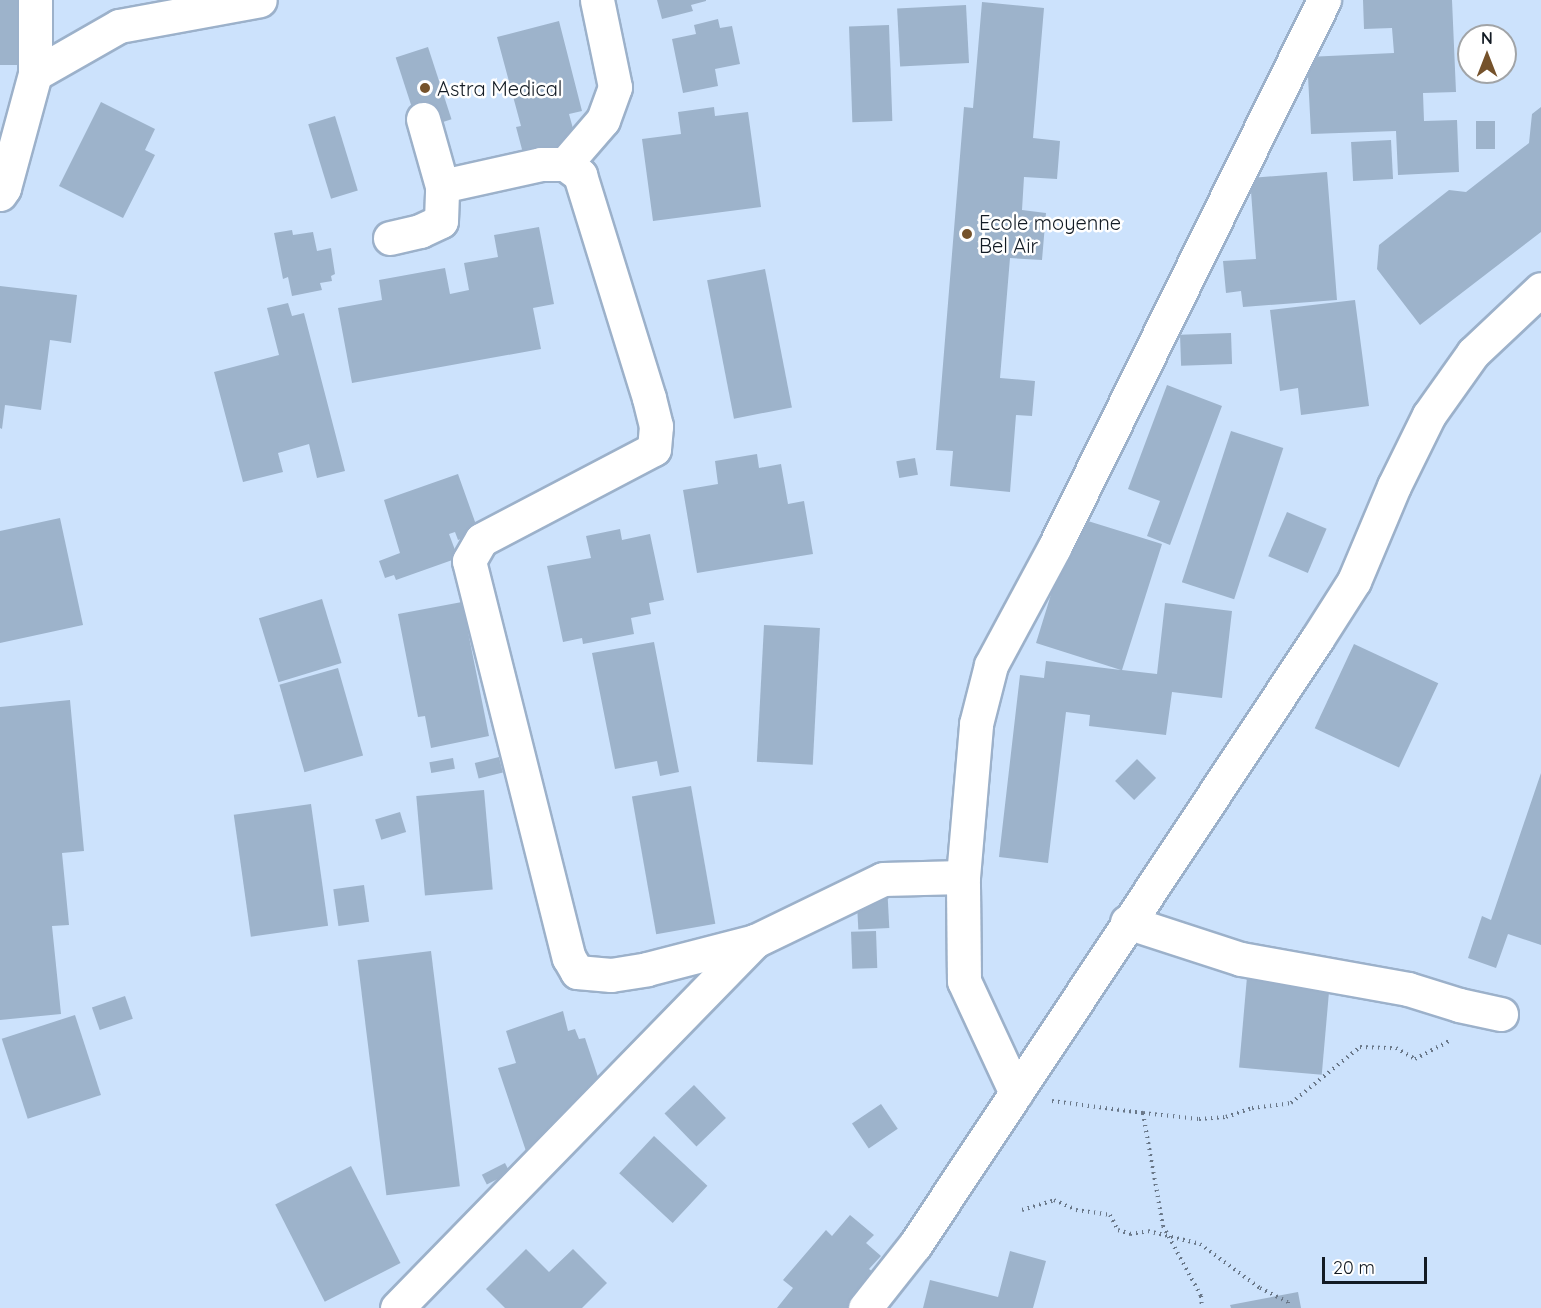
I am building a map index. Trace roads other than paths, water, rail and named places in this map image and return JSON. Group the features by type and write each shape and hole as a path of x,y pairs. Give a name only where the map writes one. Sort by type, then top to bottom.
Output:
{"street":[{"path":"0,194 4,188 35,74 35,0"},
{"path":"35,74 119,26 260,0"},
{"path":"565,164 603,120 615,87 597,0"},
{"path":"1016,1093 964,981 963,877 976,724 991,665 1054,548 1324,0"},
{"path":"390,238 420,231 441,221 442,186 423,118"},
{"path":"442,186 522,168 565,164 580,175 650,398 656,426 654,448 481,540 469,561 569,958 577,972 611,975 647,969 755,941 883,879 963,877"},
{"path":"865,1308 915,1245 1354,581 1394,486 1429,415 1473,353 1541,289"},
{"path":"1127,922 1241,959 1408,989 1459,1005 1501,1014"},
{"path":"397,1308 755,941"}],"place":[{"name":"Astra Medical","path":"425,88"},
{"name":"Ecole moyenne Bel Air","path":"967,234"}]}
